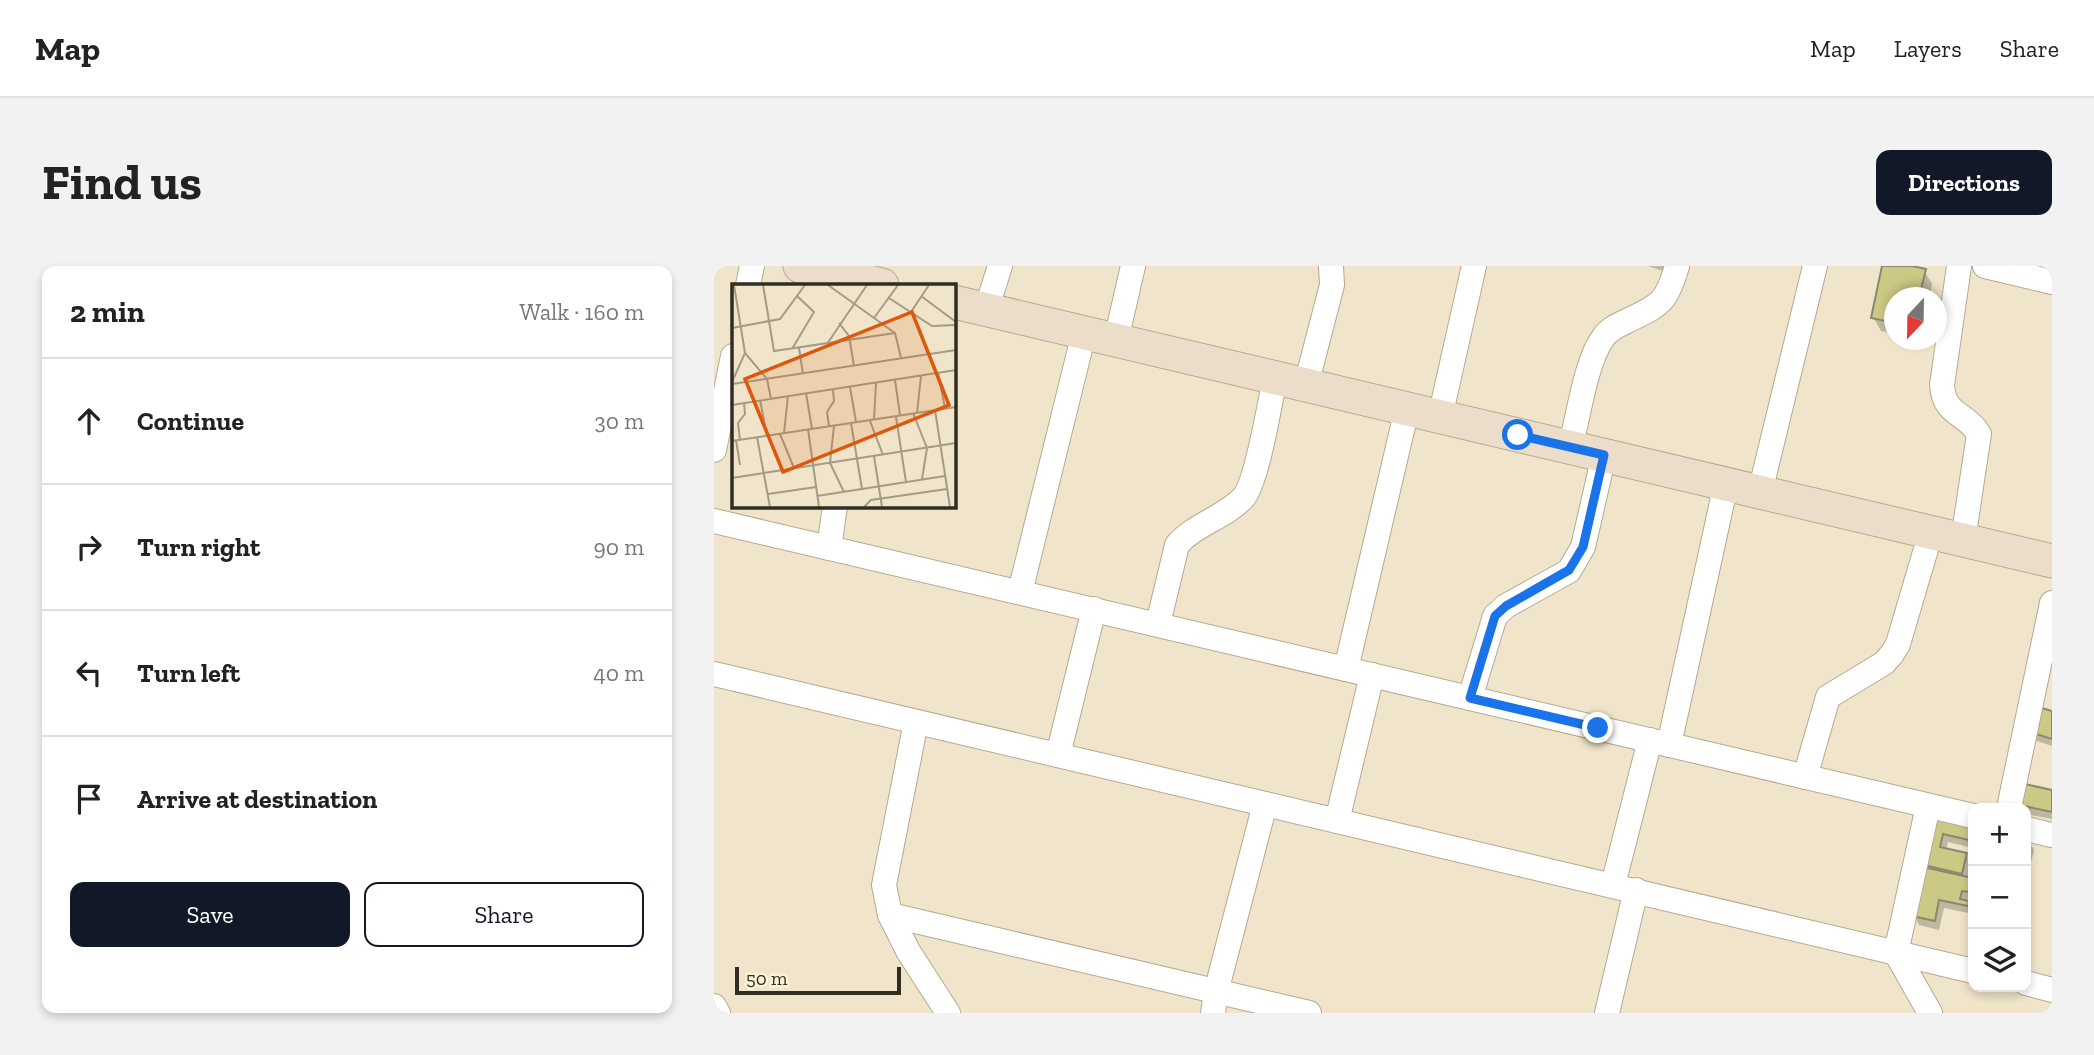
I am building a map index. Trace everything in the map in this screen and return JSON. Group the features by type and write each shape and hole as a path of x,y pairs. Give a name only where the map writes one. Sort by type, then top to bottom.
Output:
{"main road":[{"path":"818,268 878,284"},
{"path":"962,306 2052,561"}],"street":[{"path":"748,284 752,266"},
{"path":"962,306 1000,266"},
{"path":"1116,340 1133,266"},
{"path":"1158,624 1177,545 1186,535 1234,505 1251,486 1332,285 1331,266"},
{"path":"1440,416 1475,266"},
{"path":"1570,447 1593,358 1602,339 1611,329 1665,300 1677,266"},
{"path":"1760,492 1815,266"},
{"path":"1959,266 1942,385 1943,399 1951,410 1975,426 1979,434 1963,540"},
{"path":"1985,266 2052,282"},
{"path":"1020,592 1084,333"},
{"path":"714,450 732,361"},
{"path":"1346,669 1407,409"},
{"path":"1470,698 1495,616 1506,606 1569,570 1576,560 1583,547 1604,455"},
{"path":"1607,1013 1625,888 1726,484"},
{"path":"829,548 835,508"},
{"path":"714,521 1968,815"},
{"path":"1805,777 1828,697 1884,663 1898,644 1931,532"},
{"path":"2010,803 2052,603"},
{"path":"1058,755 1094,610"},
{"path":"714,674 1968,970"},
{"path":"1337,821 1372,675"},
{"path":"916,722 884,885 890,915 908,951 948,1013"},
{"path":"1215,1003 1265,804"},
{"path":"1928,806 1896,953 1930,1013"},
{"path":"2031,830 2052,835"},
{"path":"890,915 1215,1003 1309,1013"},
{"path":"2031,985 2052,990"},
{"path":"714,1006 718,1013"}],"building":[{"path":"1882,266 1926,269 1922,287 1884,287 1884,321 1871,318"},
{"path":"2035,706 2052,711 2052,739 2027,731"},
{"path":"2020,783 2052,790 2052,812 2031,807 2031,803 2015,803"},
{"path":"1934,817 1968,825 1968,840 1943,834 1940,847 1967,853 1962,874 1924,865"},
{"path":"1923,867 1968,877 1968,892 1962,891 1960,899 1968,901 1968,906 1939,900 1935,921 1912,916"}],"route":[{"path":"1518,435 1604,455 1583,547 1576,560 1569,570 1506,606 1495,616 1470,698 1598,728"}]}
